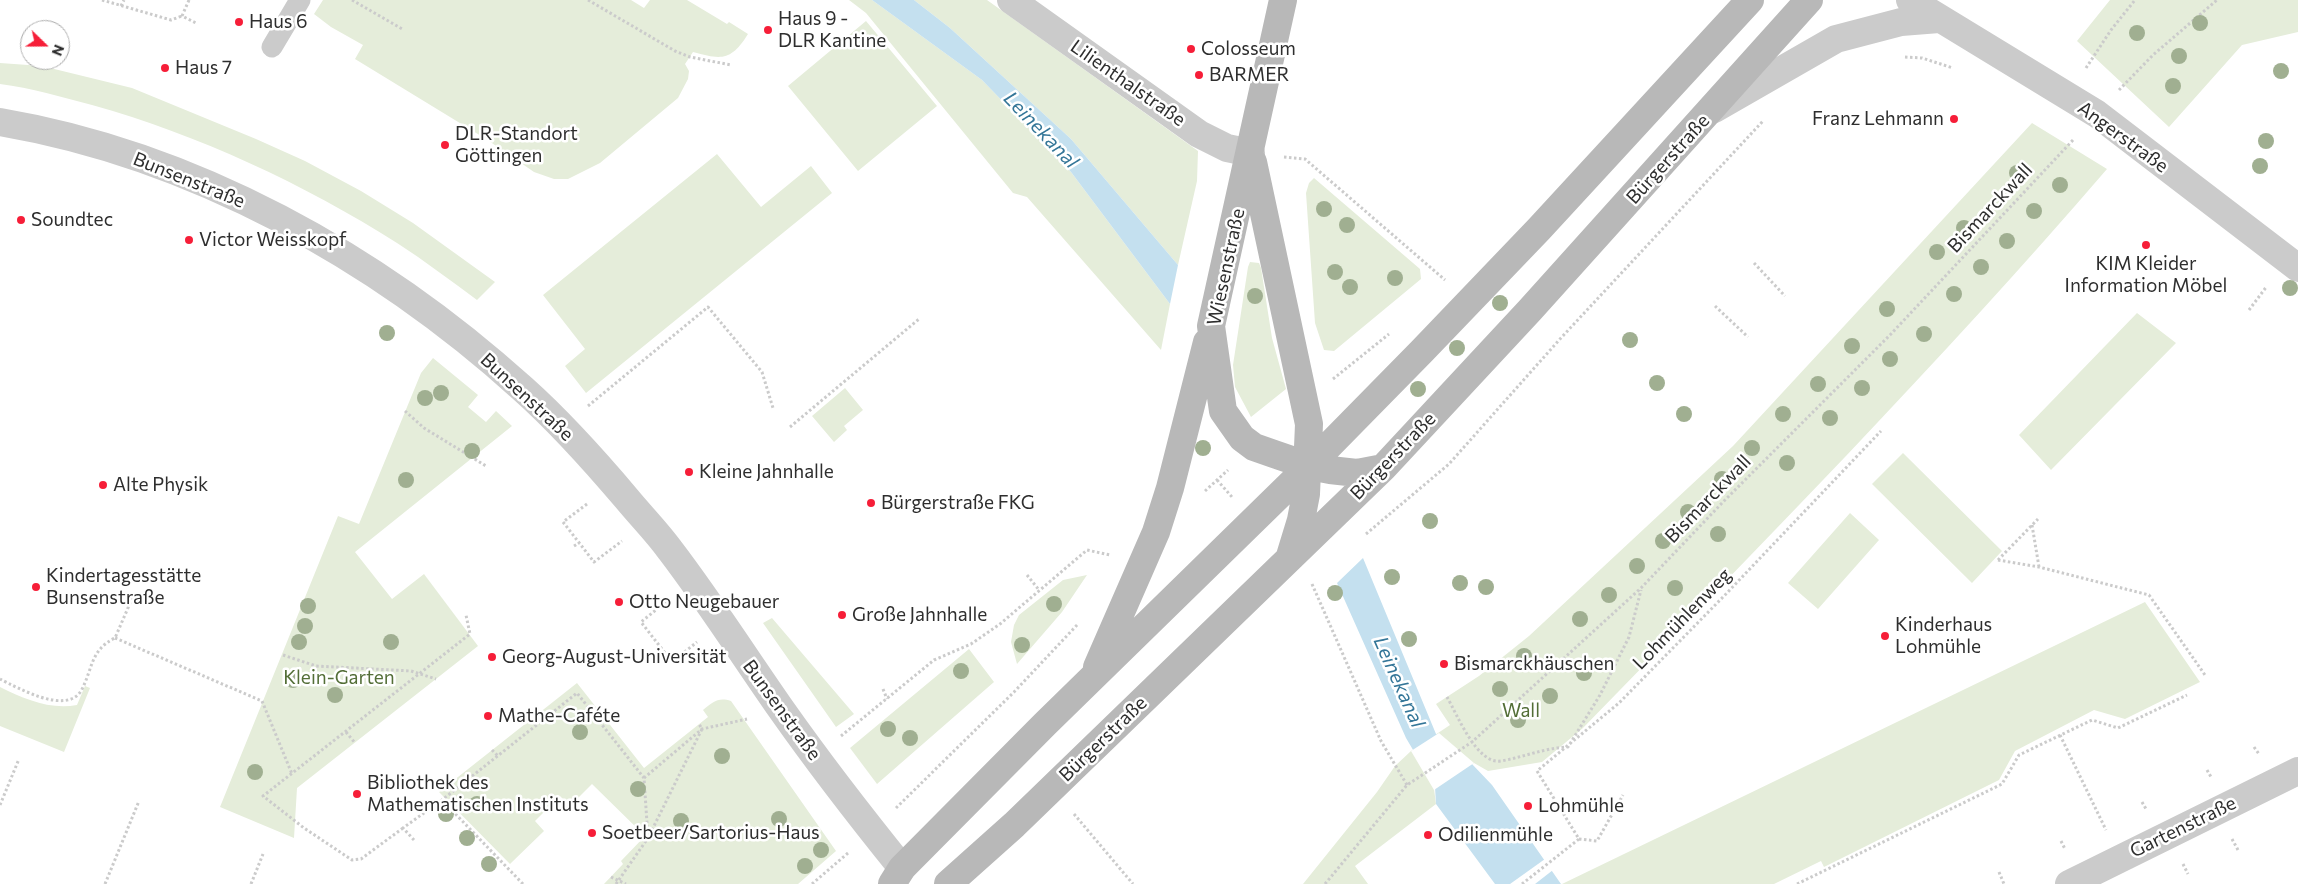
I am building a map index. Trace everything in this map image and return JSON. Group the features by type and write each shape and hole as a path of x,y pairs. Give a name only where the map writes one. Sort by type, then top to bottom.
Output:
{"main road":[{"path":"897,876 1092,678 1309,466 1539,229 1750,0"},
{"name":"Bürgerstraße","path":"948,884 1021,818 1383,468 1530,310 1810,0"},
{"name":"Wiesenstraße","path":"1282,2 1251,153 1212,326 1223,411 1242,438 1254,447 1309,466 1357,473 1383,468"},
{"path":"1251,153 1296,371 1306,403 1309,424 1309,466 1301,520 1290,557"},
{"path":"1092,678 1156,532 1170,488 1212,326"}],"street":[{"name":"Lilienthalstraße","path":"1010,0 1199,134 1227,148 1251,153"},
{"name":"Angerstraße","path":"1910,0 1934,10 2097,114 2298,268"},
{"path":"1710,111 1836,39 1901,22 1934,10"},
{"name":"Bunsenstraße","path":"0,122 82,140 159,165 242,200 309,234 366,269 428,311 523,389 562,427 669,548 897,876"},
{"name":"Gartenstraße","path":"2068,884 2298,771"}],"lane":[{"path":"272,47 300,0"}],"path":[{"path":"102,0 171,20 182,16 189,0"},
{"path":"121,6 124,0"},
{"path":"352,0 404,30"},
{"path":"588,0 659,43 676,51 690,57 731,65"},
{"path":"2092,60 2111,30 2135,0"},
{"name":"Bismarckwall","path":"1324,884 1407,785 1472,742 1641,588 1730,495 1890,335 2152,55 2217,0"},
{"path":"182,16 196,23"},
{"path":"1903,57 1922,58 1958,70"},
{"path":"1251,153 1305,159 1449,284"},
{"path":"1754,263 1785,296"},
{"path":"1714,306 1748,337"},
{"path":"562,427 708,307 762,372 773,408"},
{"path":"790,427 920,319"},
{"path":"405,411 424,428 486,466"},
{"name":"Lohmühlenweg","path":"1579,839 1537,771 1568,747 1626,696 1881,430"},
{"path":"584,506 563,522 579,543 594,562 615,546"},
{"path":"2038,519 1998,560 2039,566 2149,595 2205,675"},
{"path":"2032,525 2039,566"},
{"path":"574,546 579,543"},
{"path":"815,756 934,660 971,644 1000,624 1086,550 1114,556"},
{"path":"1028,576 1039,590"},
{"path":"1310,580 1381,741 1407,785"},
{"path":"1447,697 1472,742 1482,755 1489,760 1499,762 1549,748 1568,747 1600,695 1629,636 1641,588"},
{"path":"0,678 44,698 62,701 74,699 81,691 94,658 104,644 115,638 134,594"},
{"path":"662,606 641,622 672,662 693,645"},
{"path":"466,615 470,634 263,796 304,828 352,860 361,859 442,800 577,693 644,778 648,838"},
{"path":"115,638 262,701 292,774"},
{"path":"651,644 656,641"},
{"path":"283,655 316,666 370,667 411,671 436,678"},
{"path":"883,689 887,699"},
{"path":"1797,884 2002,784 2019,755 2060,735 2092,720 2118,728 2188,694"},
{"path":"644,778 702,729 783,711"},
{"path":"699,724 702,729"},
{"path":"616,884 648,838 702,729"},
{"path":"346,732 355,743"},
{"path":"2060,735 2119,858"},
{"path":"492,750 498,756"},
{"path":"0,805 19,759"},
{"path":"1522,884 1579,839 1597,842 1622,795"},
{"path":"442,800 524,884"},
{"path":"105,884 139,801"},
{"path":"1074,814 1133,884"},
{"path":"403,828 414,840"},
{"path":"251,884 263,854"},
{"path":"1999,872 2004,884"},
{"path":"611,877 626,884"}],"green space":[{"path":"323,0 631,0 644,8 650,0 687,0 748,34 731,54 725,56 711,56 693,52 685,64 689,71 688,79 678,98 600,163 568,179 554,179 534,172 486,139 355,59 363,45 331,27 314,14"},
{"path":"849,0 872,0 982,80 1071,172 1170,304 1161,350 1027,197 1013,193 866,13"},
{"path":"914,0 987,0 1198,151 1197,181 1178,265 1071,139 950,28"},
{"path":"2110,0 2298,0 2298,32 2242,45 2169,127 2077,41"},
{"path":"866,21 937,106 858,171 788,86"},
{"path":"0,63 20,64 20,70 58,70 132,88 305,161 361,191 413,223 495,282 477,300 428,264 362,221 250,163 211,146 132,117 46,93 0,84"},
{"name":"Wall","path":"2032,123 2107,169 1915,383 1783,522 1583,728 1542,762 1488,771 1474,763 1434,789 1436,804 1355,866 1368,884 1303,884 1377,792 1395,766 1411,751 1450,725 1436,704 1479,676 1529,636 1733,446"},
{"path":"717,154 761,207 811,166 832,193 586,393 565,366 585,349 543,295"},
{"path":"1314,178 1420,269 1421,279 1334,351 1324,350 1315,323 1306,193 1309,183"},
{"path":"1250,262 1259,263 1261,268 1272,338 1286,389 1251,417 1235,387 1233,365"},
{"path":"2137,313 2176,343 2051,470 2019,435"},
{"name":"Klein-Garten","path":"433,358 478,395 468,407 486,422 496,411 512,426 355,552 392,599 424,574 478,646 297,788 294,838 220,807 338,516 359,524 421,373"},
{"path":"845,388 863,410 844,426 847,430 834,442 812,416"},
{"path":"1903,453 2002,551 1972,583 1872,484"},
{"path":"1850,513 1879,540 1818,609 1788,583"},
{"path":"1087,575 1062,612 1017,664 1011,642 1014,625 1019,615 1063,580"},
{"path":"2145,602 2200,682 2125,719 2094,710 2015,751 1999,780 1824,867 1821,861 1774,884 1562,884"},
{"path":"772,618 854,714 836,727 763,623"},
{"path":"969,649 994,682 877,784 850,748"},
{"path":"577,683 644,768 708,717 703,710 719,700 731,701 836,851 798,884 604,884 623,864 621,861 645,836 592,784 570,806 560,796 535,821 544,831 510,864 439,792"},
{"path":"85,686 90,688 64,752 0,726 0,687 18,696 47,705 67,706 77,705"}],"water":[{"name":"Leinekanal","path":"872,0 914,0 950,28 1071,139 1178,265 1170,304 1071,172 982,80"},
{"name":"Leinekanal","path":"1363,558 1436,734 1472,764 1492,785 1561,884 1495,884 1436,804 1435,787 1406,738 1337,583"}],"pier":[{"name":"Wall","path":"1439,733 1474,763 1434,790 1411,751"},
{"path":"1545,859 1553,870 1535,884 1510,884"}],"place":[{"name":"Haus 6","path":"239,22"},
{"name":"Haus 9 - DLR Kantine","path":"768,30"},
{"name":"Colosseum","path":"1191,49"},
{"name":"Haus 7","path":"165,68"},
{"name":"BARMER","path":"1199,75"},
{"name":"Franz Lehmann","path":"1954,119"},
{"name":"DLR-Standort Göttingen","path":"445,145"},
{"name":"Soundtec","path":"21,220"},
{"name":"Victor Weisskopf","path":"189,240"},
{"name":"KIM Kleider Information Möbel","path":"2146,245"},
{"name":"Kleine Jahnhalle","path":"689,472"},
{"name":"Alte Physik","path":"103,485"},
{"name":"Bürgerstraße FKG","path":"871,503"},
{"name":"Kindertagesstätte Bunsenstraße","path":"36,587"},
{"name":"Otto Neugebauer","path":"619,602"},
{"name":"Große Jahnhalle","path":"842,615"},
{"name":"Kinderhaus Lohmühle","path":"1885,636"},
{"name":"Georg-August-Universität","path":"492,657"},
{"name":"Bismarckhäuschen","path":"1444,664"},
{"name":"Mathe-Caféte","path":"488,716"},
{"name":"Bibliothek des Mathematischen Instituts","path":"357,794"},
{"name":"Lohmühle","path":"1528,806"},
{"name":"Soetbeer/Sartorius-Haus","path":"592,833"},
{"name":"Odilienmühle","path":"1428,835"}]}
